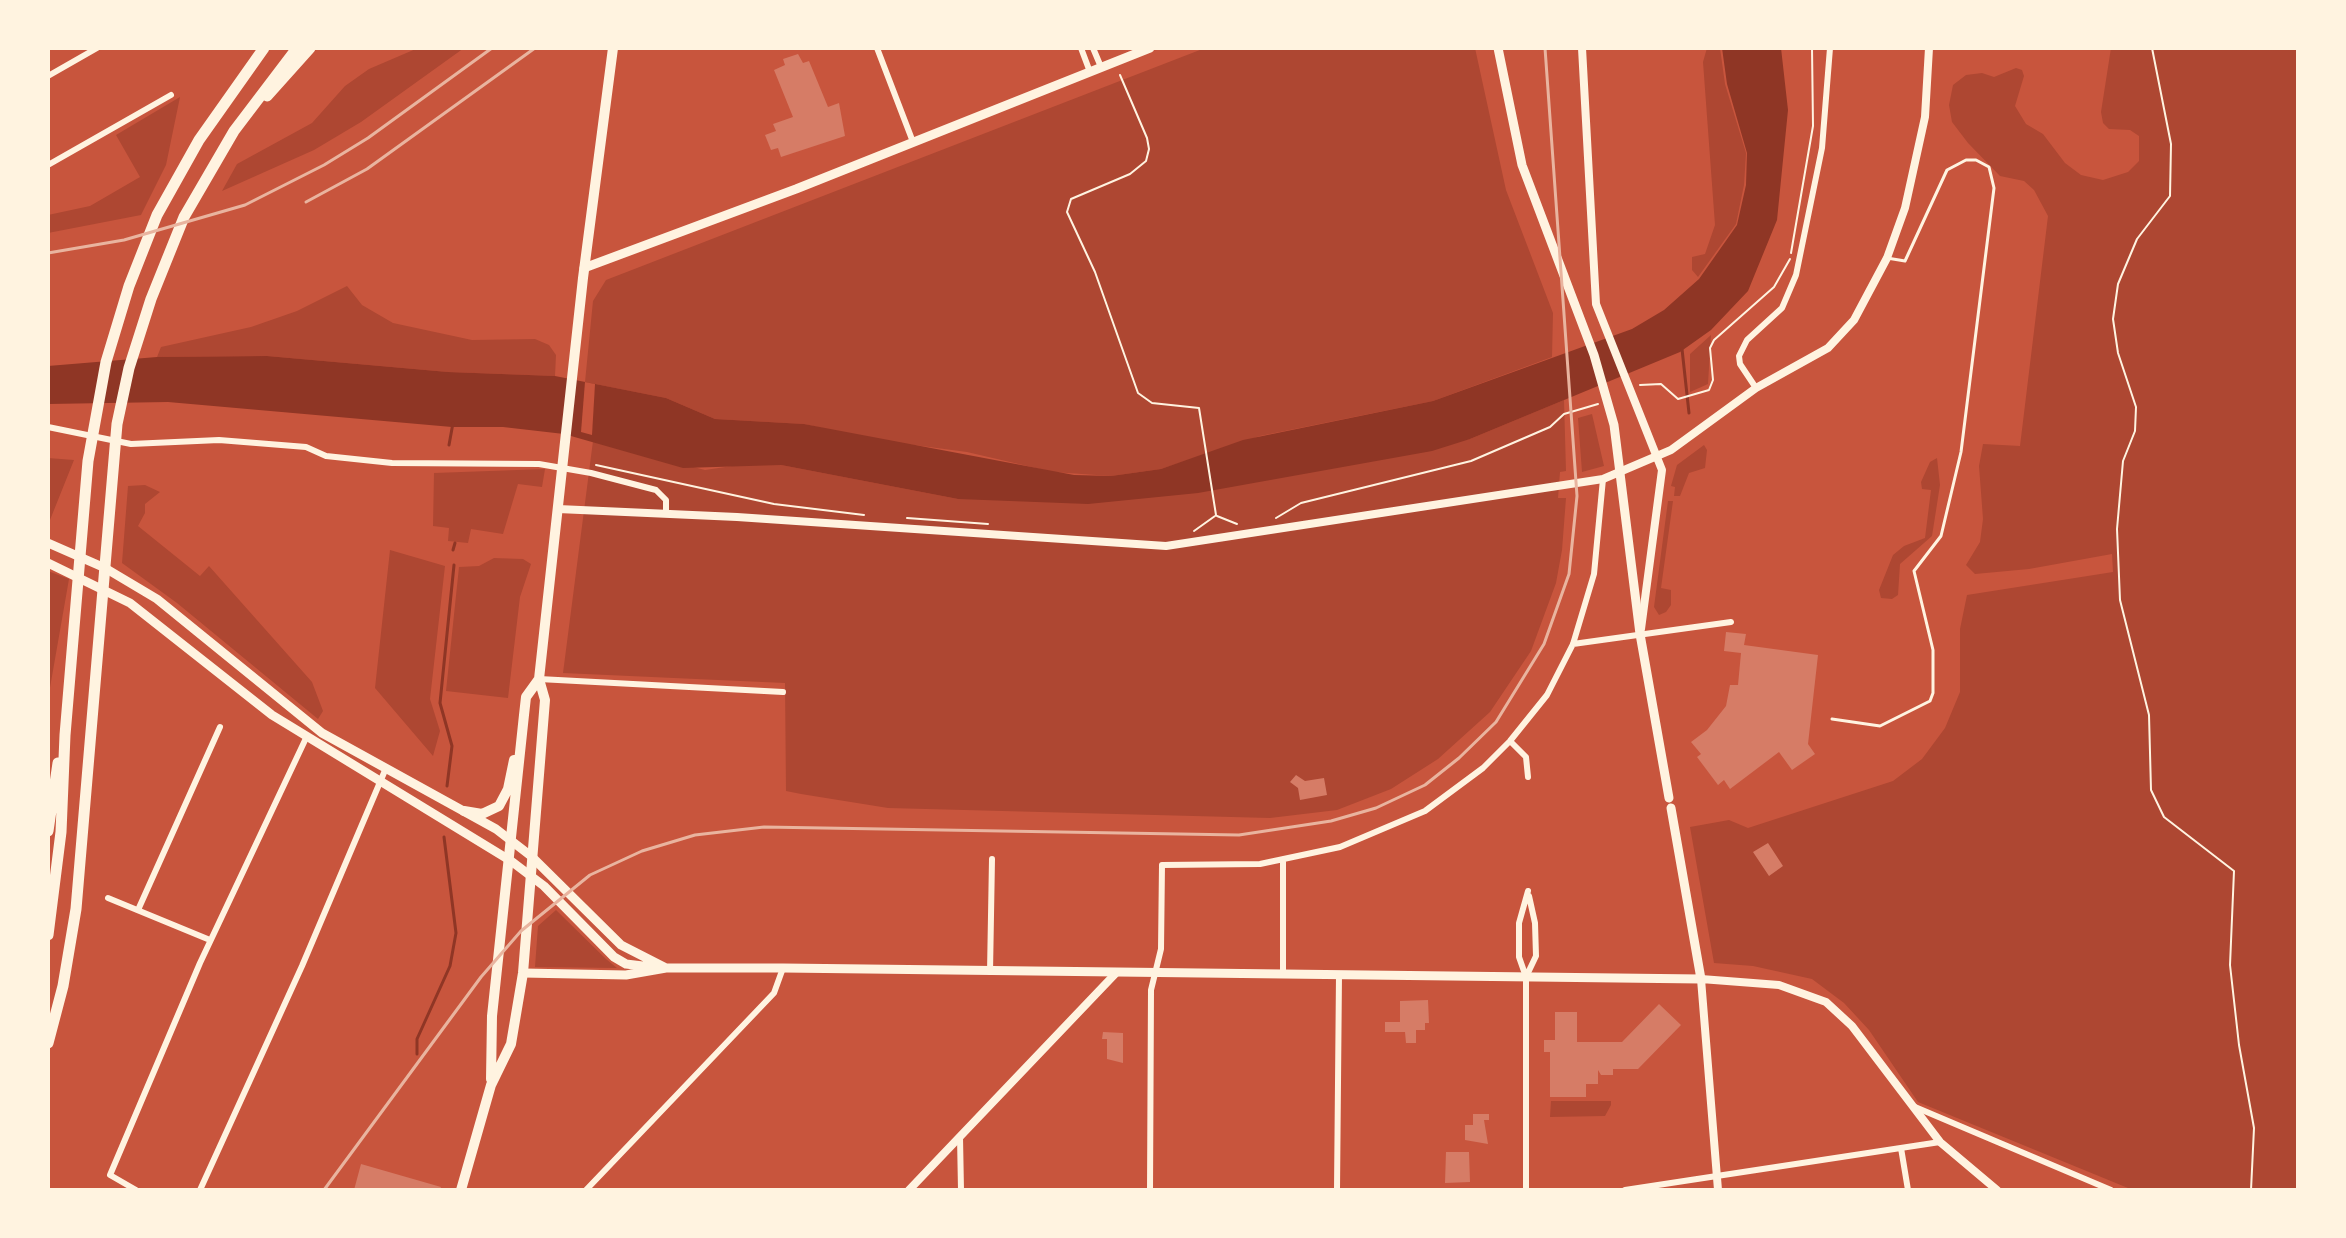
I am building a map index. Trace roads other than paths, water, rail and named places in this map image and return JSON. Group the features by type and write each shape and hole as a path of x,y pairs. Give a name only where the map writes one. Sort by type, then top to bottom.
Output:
{"highway":[{"path":"48,935 61,832 65,735 83,518 94,421 111,344 142,250 177,178 220,107 264,48"},
{"path":"48,1043 63,986 76,909 117,424 129,368 167,256 206,175 234,131 297,48"},
{"path":"234,131 310,48"},
{"path":"48,831 65,735"}],"main road":[{"path":"461,1190 491,1085 511,1044 523,973 545,700 539,679 572,369 613,48"},
{"path":"584,268 1150,48"},
{"path":"48,563 133,605 305,738 511,861 614,957 626,964 666,968 1701,979 1640,634 1622,468 1606,391 1522,165 1498,48"},
{"path":"49,543 135,584 316,727 464,811 512,842 531,856 621,945 666,968"},
{"path":"491,1085 491,1034 526,697 539,679"},
{"path":"464,811 489,812 503,800 524,715"},
{"path":"523,973 626,975 666,968"}],"street":[{"path":"48,76 97,48"},
{"path":"877,48 913,142"},
{"path":"1081,48 1090,72"},
{"path":"1093,48 1101,67"},
{"path":"1582,48 1599,319 1657,458 1663,482 1640,634"},
{"path":"1756,388 1740,364 1739,356 1747,340 1789,298 1796,275 1822,148 1830,48"},
{"path":"558,509 666,513 1166,546 1603,479 1657,458 1692,437 1756,388 1828,348 1841,336 1870,293 1900,225 1925,117 1929,48"},
{"path":"48,165 171,95"},
{"path":"48,427 131,444 219,440 306,447 326,456 392,463 539,464 591,473 656,490 666,500 666,513"},
{"path":"1150,1190 1151,990 1161,949 1162,865 1283,861 1340,847 1402,824 1448,797 1510,741 1547,695 1573,644 1594,574 1603,479"},
{"path":"1573,644 1731,622"},
{"path":"539,679 783,692"},
{"path":"138,910 220,727"},
{"path":"136,1190 110,1175 210,940 305,738 316,727"},
{"path":"1510,741 1526,757 1528,777"},
{"path":"200,1190 302,966 386,768"},
{"path":"990,972 992,859"},
{"path":"1283,861 1283,975"},
{"path":"1526,977 1536,956 1535,923 1528,891 1519,923 1519,957 1526,977 1526,1190"},
{"path":"108,898 210,940"},
{"path":"586,1190 774,993 783,968"},
{"path":"909,1190 1116,973"},
{"path":"1337,1190 1339,975"},
{"path":"1718,1190 1701,979 1779,985 1826,1002 1856,1030 1940,1142 1997,1190"},
{"path":"1912,1107 1929,1110 2111,1190"},
{"path":"960,1137 961,1190"},
{"path":"1625,1190 1940,1142"},
{"path":"1901,1148 1908,1190"}],"lane":[{"path":"1832,719 1880,726 1930,701 1933,693 1936,673 1931,639 1914,571 1941,536 1963,442 1994,188 1991,172 1983,162 1966,160 1947,170 1905,261 1887,258"}],"waterway":[{"path":"1682,349 1689,413"},
{"path":"449,445 453,423"},
{"path":"453,550 455,543"},
{"path":"447,786 452,746 440,703 454,565"},
{"path":"417,1054 417,1039 450,966 456,933 444,837"}],"railway":[{"path":"48,253 124,240 245,205 324,165 368,138 492,48"},
{"path":"306,202 367,169 535,48"},
{"path":"324,1190 481,977 521,931 590,875 642,851 695,835 764,827 1239,835 1331,821 1376,808 1425,785 1459,758 1496,722 1544,644 1569,574 1577,496 1545,48"}]}
